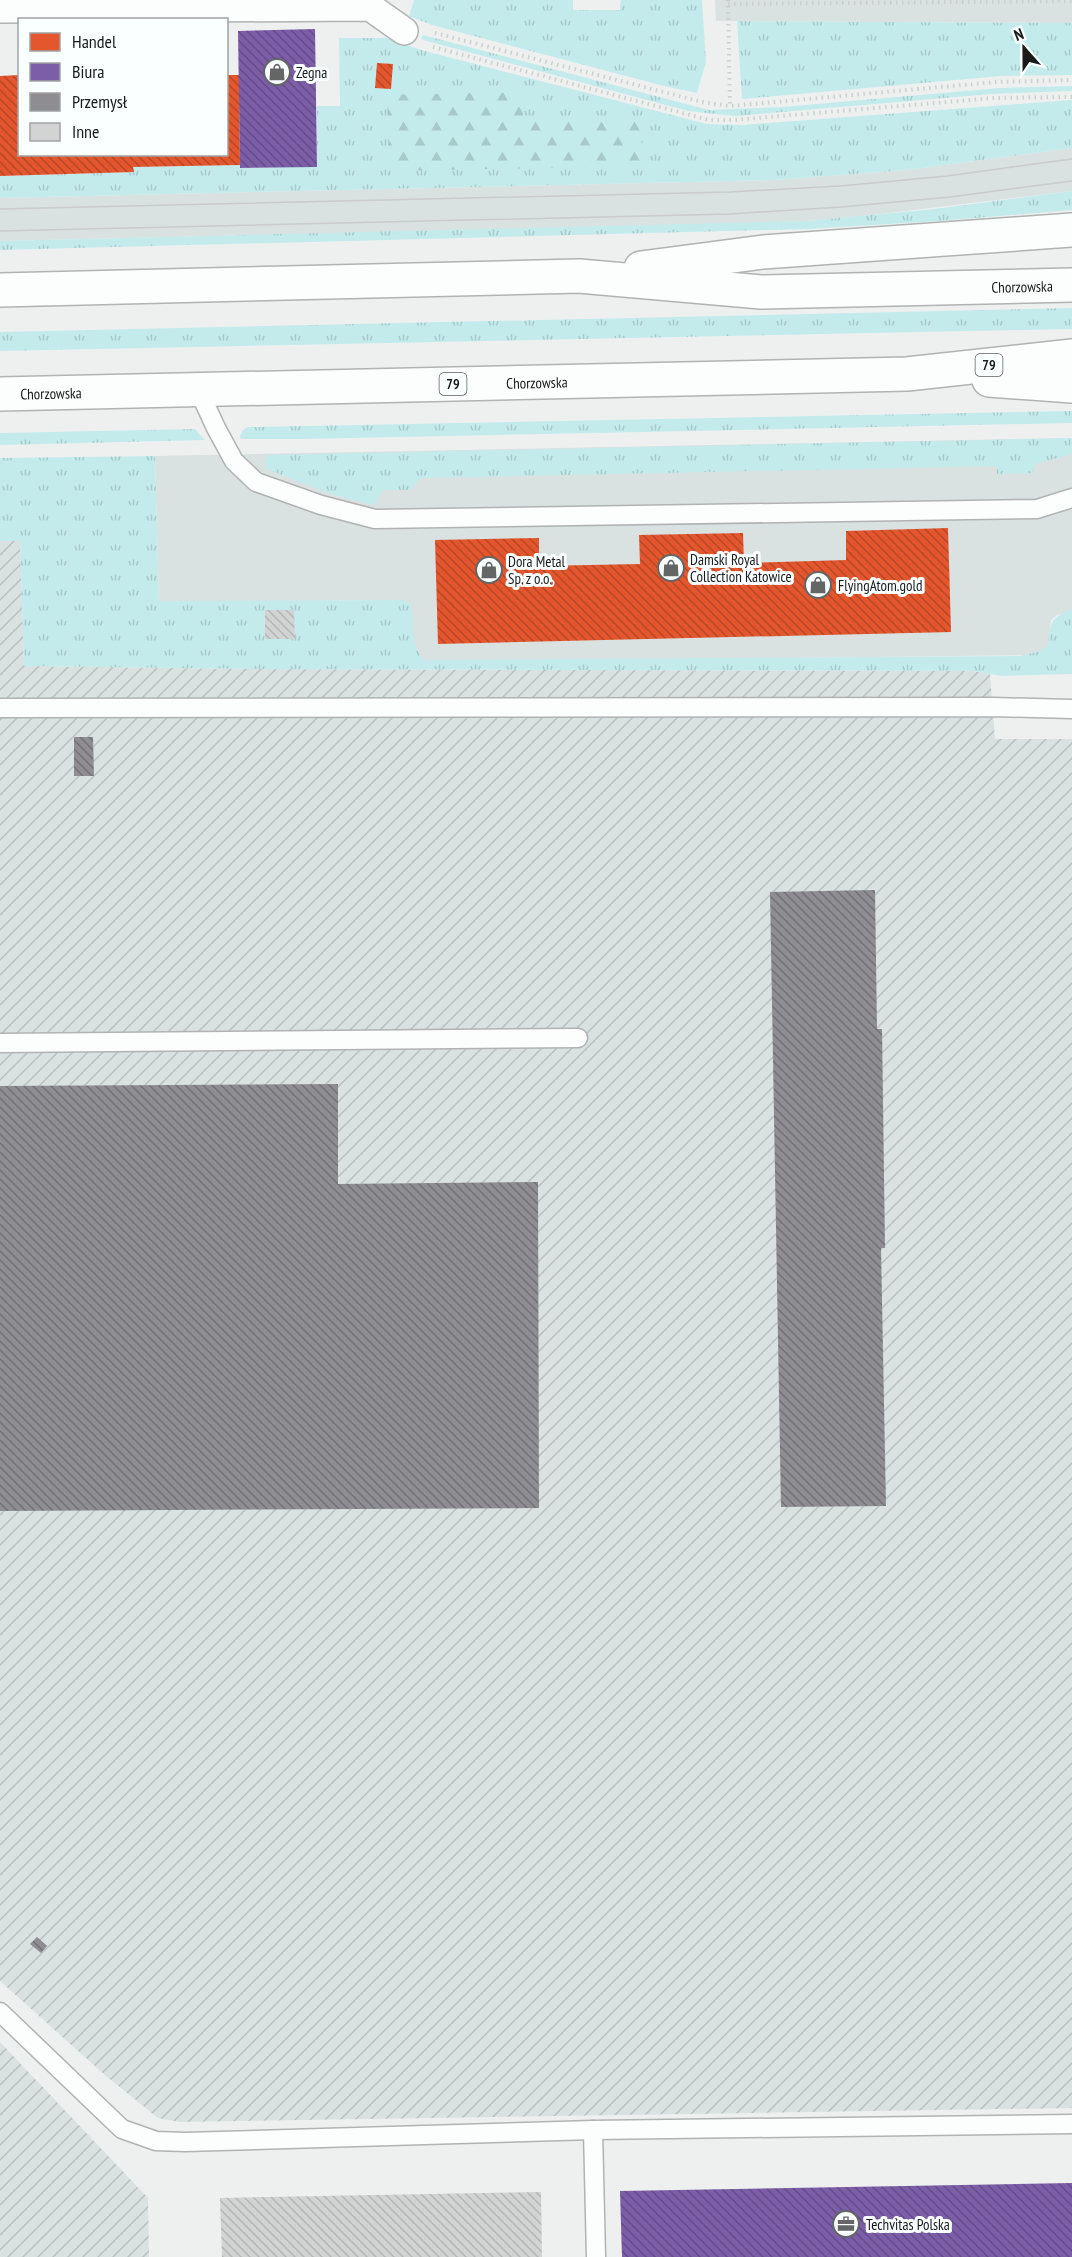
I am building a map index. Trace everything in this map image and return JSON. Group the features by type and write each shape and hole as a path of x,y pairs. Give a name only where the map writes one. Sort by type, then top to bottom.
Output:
{"main road":[{"path":"579,276 763,252 1072,230"},
{"name":"Chorzowska","path":"0,290 579,276 761,292 1072,285"},
{"name":"Chorzowska","path":"0,394 907,374 1072,356"},
{"path":"907,374 1072,386"}],"street":[{"path":"0,9 370,7 404,31"}],"lane":[{"path":"198,390 234,461 256,482 321,505 375,519 1037,509 1072,498"},
{"path":"0,708 993,707 1072,709"},
{"path":"0,1043 578,1038"},
{"path":"0,2012 122,2129 156,2141 196,2142 593,2130 1072,2124"},
{"path":"593,2130 596,2257"}],"path":[{"path":"730,106 728,2 1072,1"},
{"path":"404,31 428,31 702,102 730,106 996,82 1072,81"},
{"path":"404,31 415,42 709,120 734,120 994,98 1072,97"}],"shaded area":[{"path":"715,0 1072,0 1072,23 716,21"},
{"path":"1072,148 1072,191 807,221 0,241 0,198 775,180 907,170"},
{"path":"1072,438 1072,611 1057,615 1051,620 1048,645 1041,651 1030,655 435,662 425,660 418,654 413,644 413,632 403,600 159,602 155,456"},
{"path":"20,540 24,666 972,671 990,674 995,739 1072,739 1072,2108 180,2122 158,2118 106,2076 0,1981 0,541"},
{"path":"0,2042 148,2198 149,2257 0,2257"}],"green space":[{"path":"414,0 573,0 573,10 620,10 621,0 702,0 706,62 697,93 664,86 432,25 409,16"},
{"path":"737,21 1072,23 1072,75 1001,76 742,99"},
{"path":"423,35 709,110 782,107 1000,88 1072,86 1072,91 991,94 735,116 688,111 423,40 421,38"},
{"path":"339,38 386,38 421,50 707,124 742,125 1072,100 1072,148 907,170 775,180 0,198 0,176 133,172 133,167 317,166 317,106 340,106"},
{"path":"522,92 523,116 640,117 643,166 389,171 387,95"},
{"path":"1072,191 1072,210 807,229 0,250 0,241 807,221 934,209"},
{"path":"1072,308 1072,329 0,351 0,332"},
{"path":"1072,411 1072,423 303,439 241,439 240,436 248,427"},
{"path":"195,429 205,440 0,445 0,433"},
{"path":"1072,438 1072,454 1035,464 1032,473 997,474 996,466 420,478 411,490 383,490 374,505 330,494 267,469 265,461 268,455"},
{"path":"155,456 159,601 403,600 411,604 414,641 425,660 1020,656 1041,651 1048,645 1053,622 1060,615 1072,609 1072,674 1002,676 972,671 24,666 20,541 0,541 0,458"}],"building: Handel":[{"path":"377,63 393,64 391,89 375,88"},
{"path":"18,75 18,156 228,156 228,75 239,75 240,165 133,167 134,172 0,176 0,76"},
{"path":"948,528 951,632 438,644 435,540 539,538 539,566 640,564 639,535 743,533 744,563 846,560 846,531"}],"building: Biura":[{"path":"315,29 317,167 240,168 238,31"},
{"name":"Techvitas Polska","path":"1072,2183 1072,2257 622,2257 620,2191"}],"building: Przemysł":[{"path":"74,737 93,737 94,776 74,776"},
{"path":"875,890 877,1029 882,1029 885,1248 881,1248 886,1506 781,1507 770,892"},
{"path":"338,1084 338,1184 538,1182 539,1508 0,1511 0,1086"},
{"path":"37,1937 47,1946 41,1953 30,1944"}],"building: Inne":[{"path":"265,610 294,610 295,639 265,639"},
{"path":"541,2192 542,2257 222,2257 220,2198"}],"tram line":[{"path":"0,209 729,192 840,186 947,176 1072,159"},
{"path":"0,231 730,214 950,197 1072,181"}],"place":[{"name":"Zegna","path":"277,72"},
{"name":"Damski Royal Collection Katowice","path":"671,568"},
{"name":"Dora Metal Sp. z o.o.","path":"489,570"},
{"name":"FlyingAtom.gold","path":"818,585"},
{"name":"Techvitas Polska","path":"846,2224"}]}
